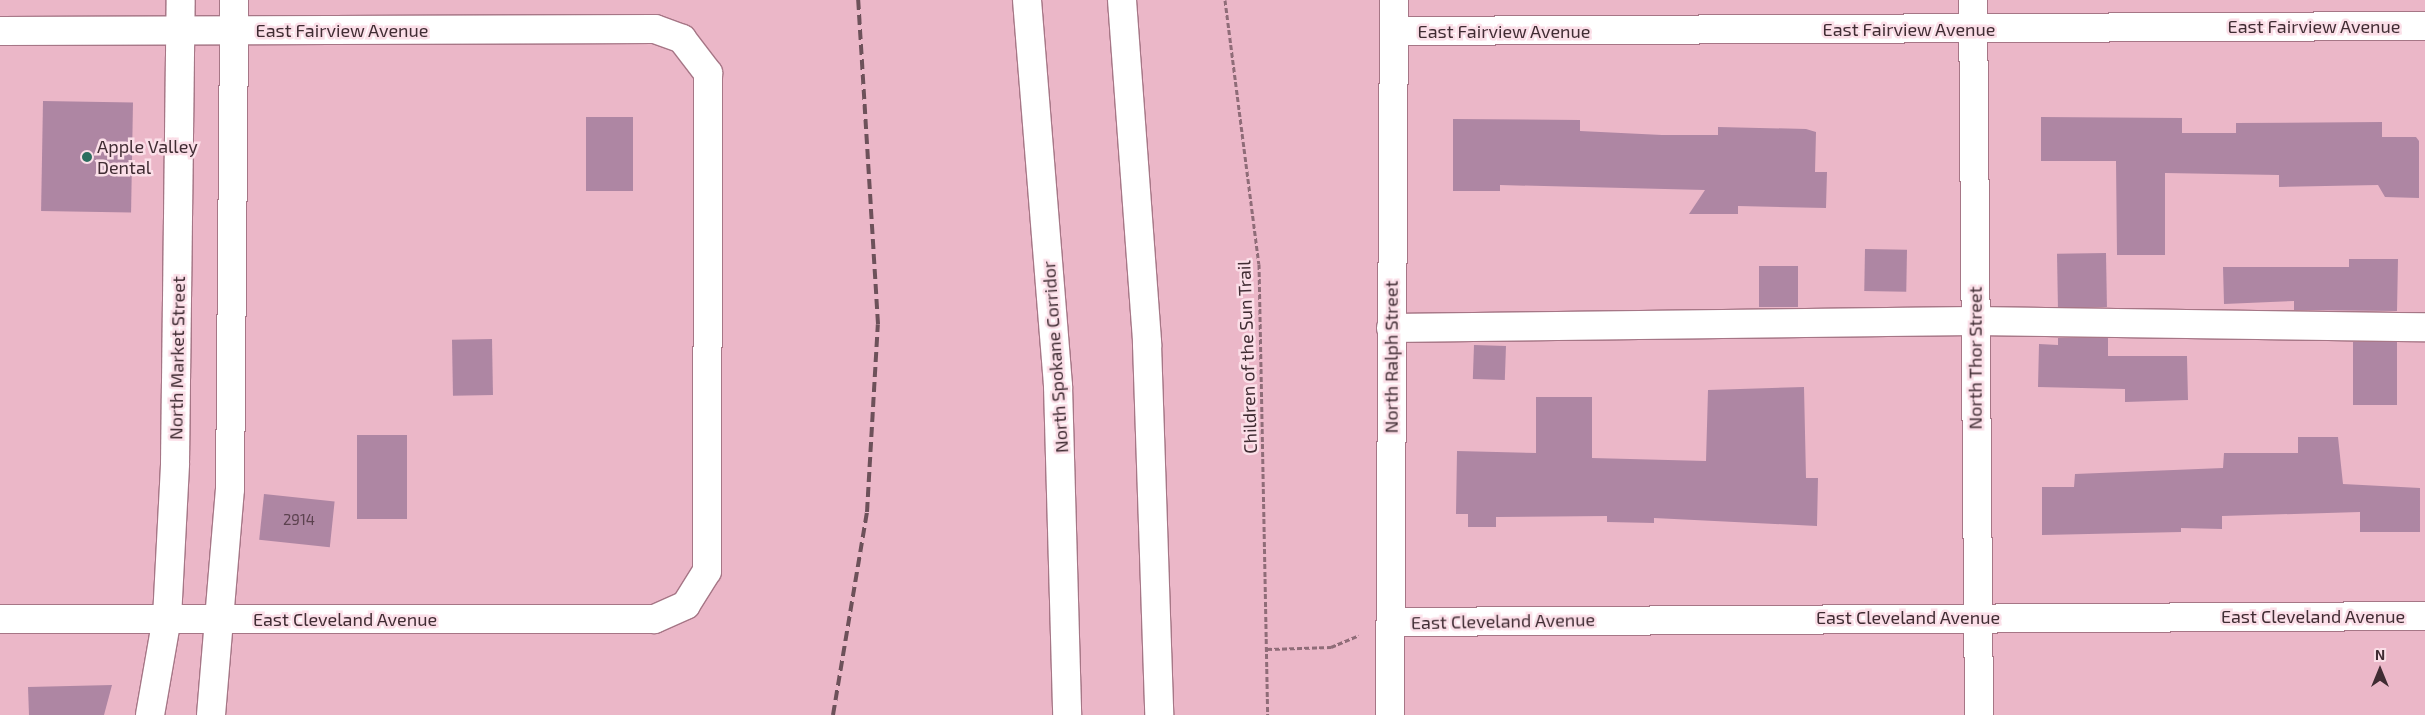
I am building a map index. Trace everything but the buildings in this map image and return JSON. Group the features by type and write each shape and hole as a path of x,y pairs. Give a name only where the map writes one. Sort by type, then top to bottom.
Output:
{"main road":[{"name":"North Market Street","path":"150,715 167,618 177,409 181,0"},
{"path":"212,715 230,489 234,0"},
{"name":"North Spokane Corridor","path":"1027,0 1058,386 1067,715"},
{"path":"1122,0 1147,344 1159,715"},
{"name":"North Ralph Street","path":"1390,715 1394,0"},
{"name":"North Thor Street","path":"1973,0 1975,616 1979,715"},
{"name":"East Fairview Avenue","path":"1394,31 2425,26"},
{"name":"East Fairview Avenue","path":"0,31 655,29 682,39 708,73 707,571 686,605"},
{"path":"1391,328 1975,321 2425,326"},
{"name":"East Cleveland Avenue","path":"0,619 654,619 686,605"},
{"name":"East Cleveland Avenue","path":"1391,622 1975,616 2425,616"}],"path":[{"name":"Children of the Sun Trail","path":"1225,0 1259,264 1268,715"},
{"path":"1267,650 1331,647 1391,622"}],"railway":[{"path":"833,715 867,512 878,324 858,0"}],"place":[{"name":"Apple Valley Dental","path":"87,157"}]}
